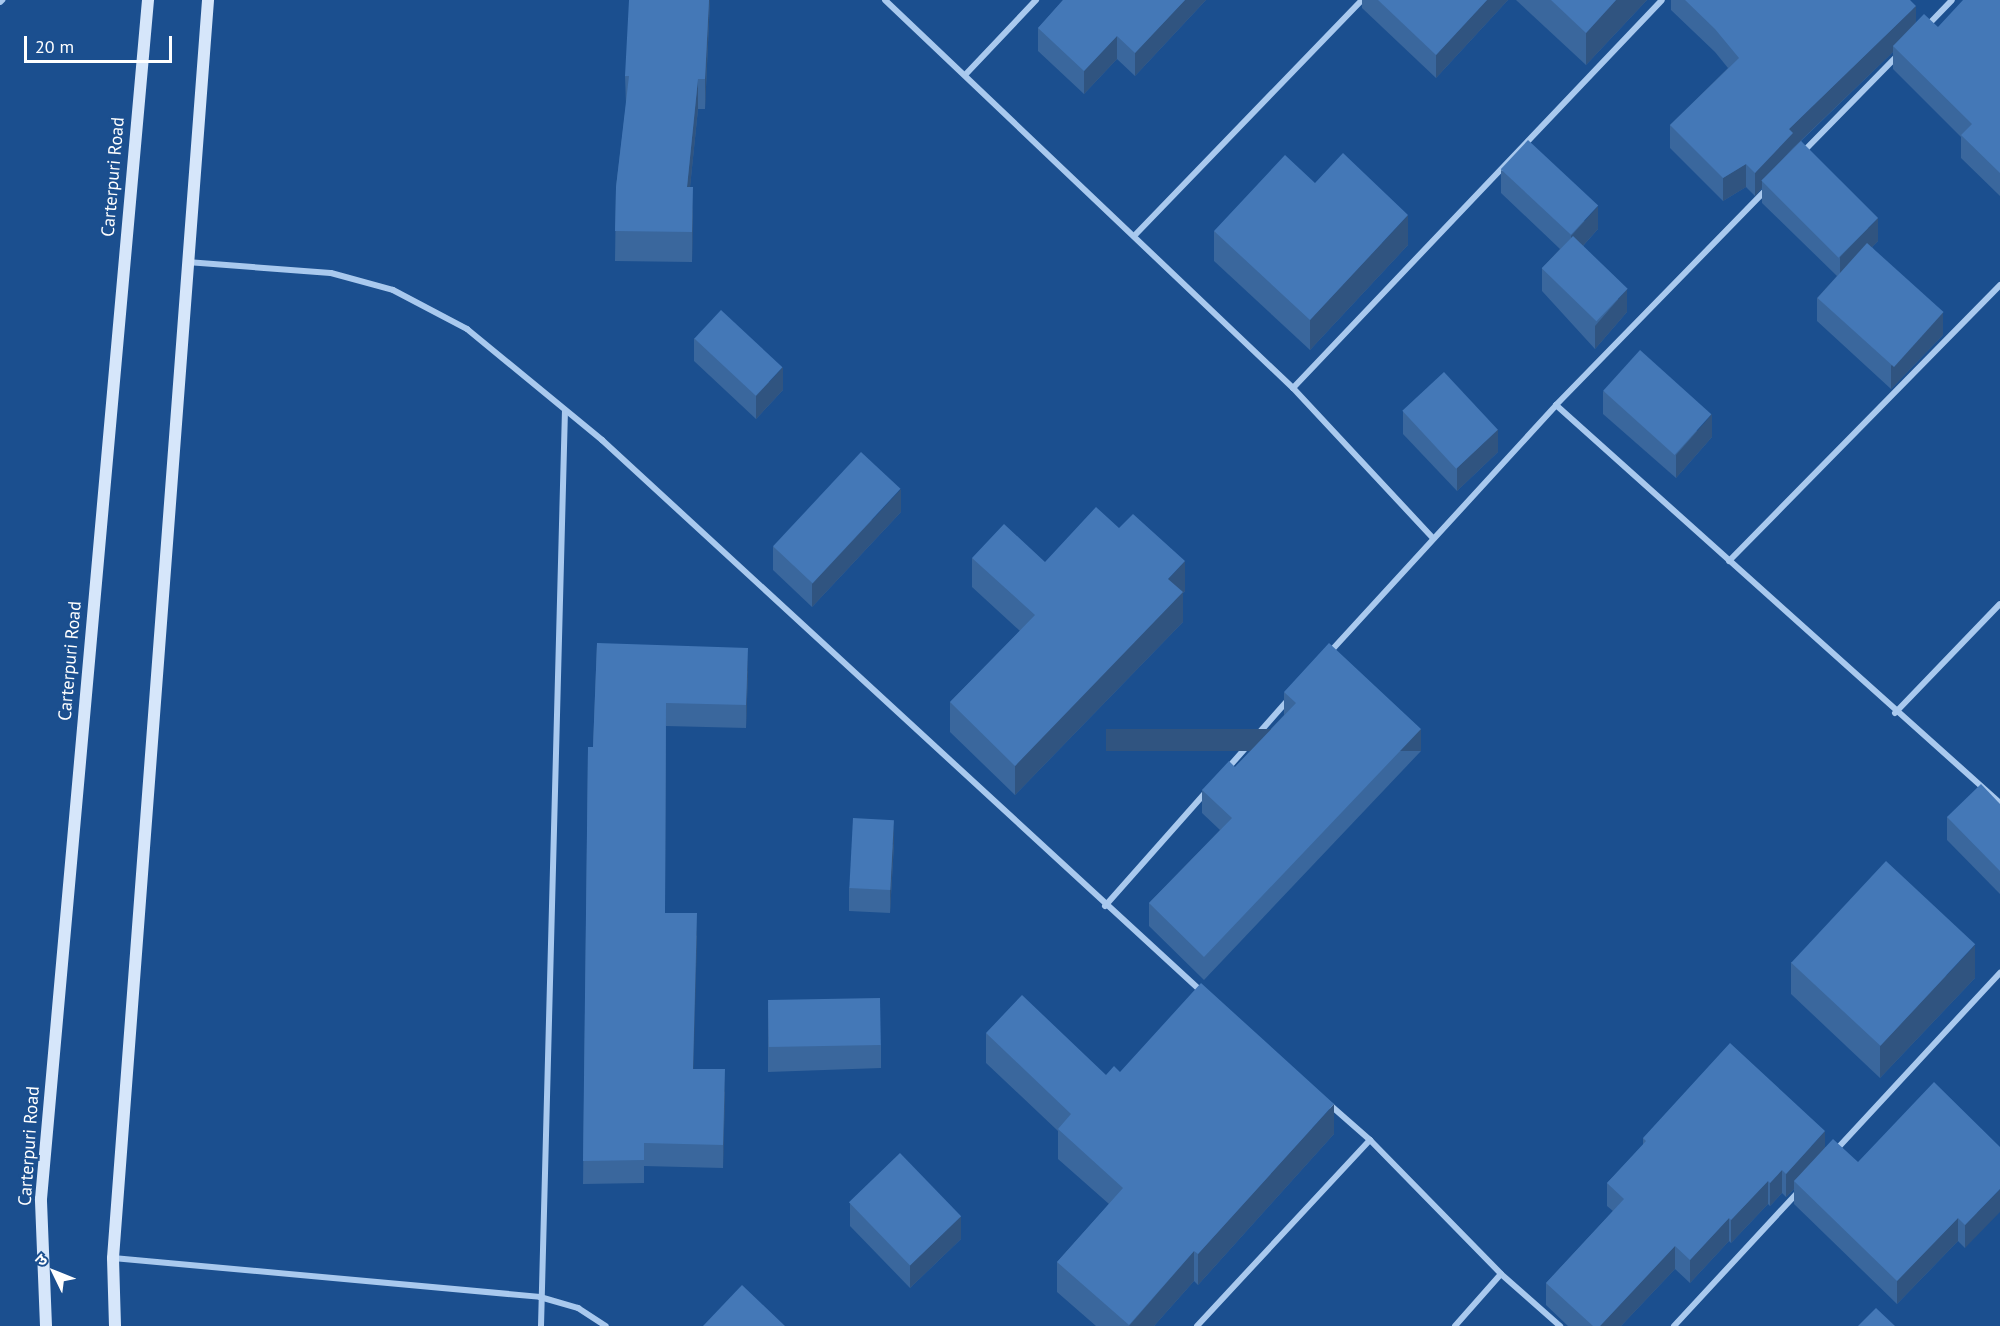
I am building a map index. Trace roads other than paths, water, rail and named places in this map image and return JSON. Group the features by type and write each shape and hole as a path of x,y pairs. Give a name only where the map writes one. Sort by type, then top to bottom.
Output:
{"main road":[{"name":"Carterpuri Road","path":"46,1326 41,1199 148,0"},
{"path":"115,1326 113,1258 186,262 208,0"}],"street":[{"path":"885,0 1136,234 1293,388 1432,537"},
{"path":"966,74 1036,0"},
{"path":"1136,234 1362,0"},
{"path":"1293,388 1662,0"},
{"path":"1919,34 1952,0"},
{"path":"1795,160 1902,51"},
{"path":"1323,660 1432,537 1556,405 1771,186"},
{"path":"186,262 331,273 393,290 467,329 566,410 1105,906 1211,1000"},
{"path":"1729,561 2000,285"},
{"path":"1556,405 2000,803"},
{"path":"541,1326 566,410"},
{"path":"1896,712 2000,604"},
{"path":"1222,774 1292,695"},
{"path":"1105,906 1214,783"},
{"path":"1825,1162 2000,973"},
{"path":"1326,1101 1370,1140 1501,1274 1560,1326"},
{"path":"1197,1326 1370,1140"},
{"path":"1674,1326 1802,1188"},
{"path":"113,1258 540,1298 578,1308 606,1326"},
{"path":"1455,1326 1501,1274"}]}
